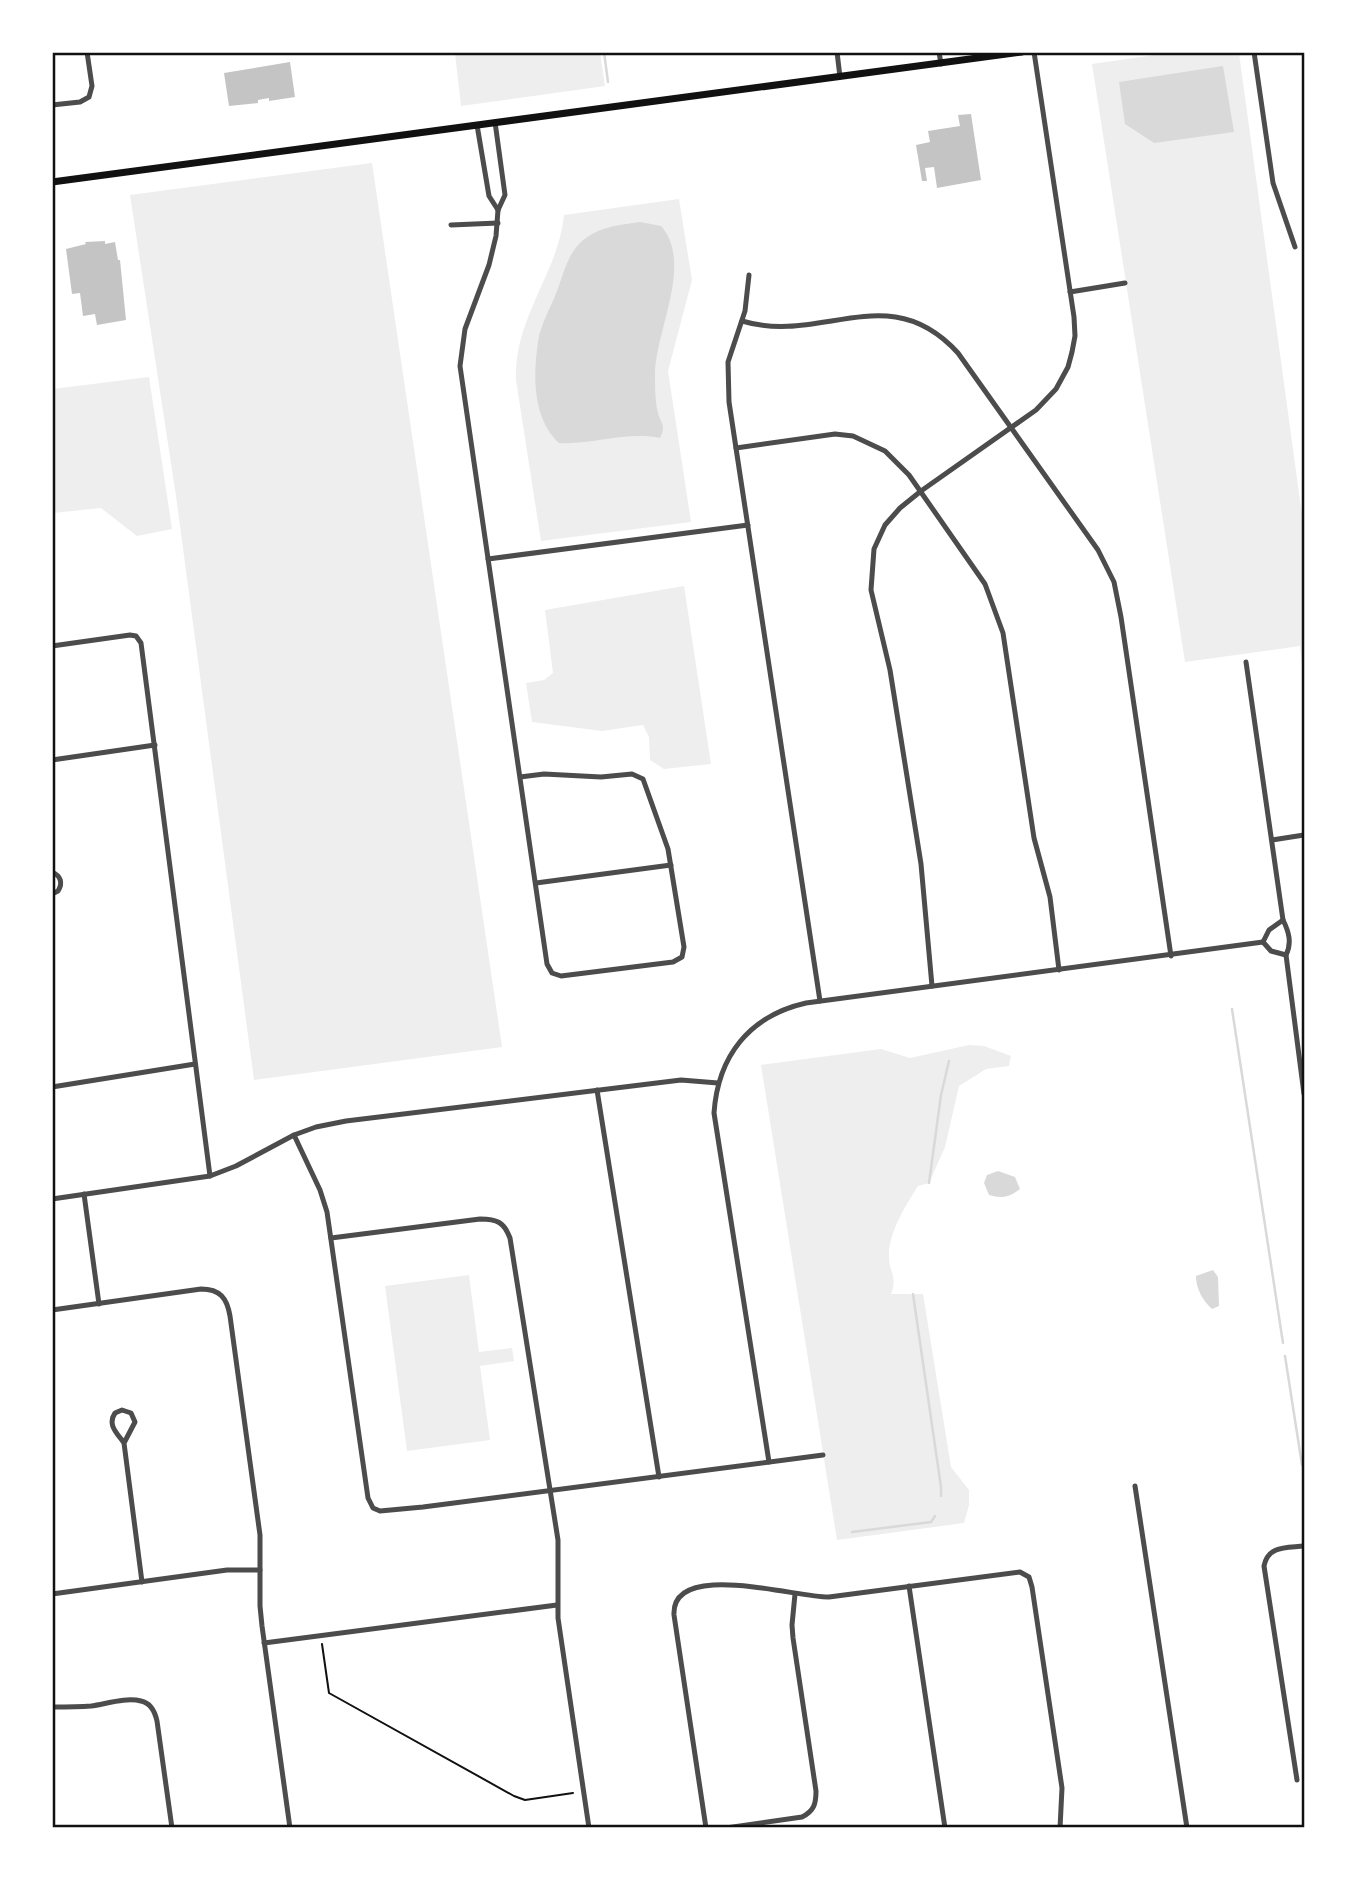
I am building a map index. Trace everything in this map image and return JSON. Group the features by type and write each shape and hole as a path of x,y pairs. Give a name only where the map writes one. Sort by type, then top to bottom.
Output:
{"main road":[{"path":"52,182 1022,52"}],"street":[{"path":"52,106 80,102 89,97 92,86 87,52"},
{"path":"837,52 840,77"},
{"path":"939,52 941,64"},
{"path":"932,986 919,851 890,670 871,590 874,549 885,525 900,508 1047,400 1068,367 1075,336 1034,52"},
{"path":"1254,52 1273,183 1295,247"},
{"path":"495,122 505,195 498,210 489,265 465,329 460,366 547,964 552,973 561,976 673,962 682,957 684,947 668,849 643,779 632,774 601,777 544,774 520,777"},
{"path":"477,125 489,196 498,210"},
{"path":"451,225 498,223"},
{"path":"749,275 749,292 727,371 736,448 820,1001"},
{"path":"1070,292 1125,283"},
{"path":"742,321 781,327 872,315 888,315 914,321 948,343 1098,550 1114,582 1171,956"},
{"path":"736,448 835,434 853,436 885,451 897,460 921,491 985,584 1000,622 1034,838 1050,897 1059,970"},
{"path":"488,559 748,525"},
{"path":"52,646 130,635 138,638 155,745 210,1176"},
{"path":"1246,662 1283,920 1290,938 1286,955 1304,1094"},
{"path":"52,760 155,745"},
{"path":"1272,840 1304,835"},
{"path":"536,883 671,865"},
{"path":"52,872 59,876 61,881 60,889 52,894"},
{"path":"1263,942 1269,930 1283,920"},
{"path":"769,1462 714,1113 718,1083 724,1065 734,1049 762,1021 789,1007 1263,942"},
{"path":"1263,942 1272,951 1286,955"},
{"path":"52,1087 195,1064"},
{"path":"52,1199 210,1176 236,1166 294,1135 346,1121 687,1079 718,1083"},
{"path":"597,1090 659,1476"},
{"path":"294,1135 320,1190 327,1212 368,1498 373,1508 380,1511 400,1509 822,1455"},
{"path":"84,1195 99,1304"},
{"path":"331,1238 480,1219 495,1219 502,1223 510,1238 559,1549 557,1605 589,1828"},
{"path":"52,1310 201,1289 211,1289 226,1301 260,1535 260,1606 290,1828"},
{"path":"124,1443 135,1422 131,1413 122,1410 115,1413 111,1424 124,1443 142,1582"},
{"path":"1135,1486 1187,1828"},
{"path":"1297,1780 1265,1574 1266,1557 1277,1549 1304,1546"},
{"path":"52,1594 239,1569 260,1570"},
{"path":"706,1828 674,1615 677,1599 685,1591 723,1585 751,1586 813,1597 829,1597 1020,1572 1026,1573 1032,1587 1062,1788 1060,1828"},
{"path":"909,1586 945,1828"},
{"path":"726,1828 802,1817 813,1808 816,1791 792,1625 795,1594"},
{"path":"264,1643 557,1605"},
{"path":"52,1707 94,1706 132,1700 149,1705 157,1721 172,1828"}],"path":[{"path":"322,1644 329,1693 514,1797 525,1800 573,1793"}],"shaded area":[{"path":"455,53 600,53 605,86 461,106"},
{"path":"1169,53 1239,53 1304,530 1304,682 1300,646 1185,662 1092,64"},
{"path":"1223,66 1234,132 1154,143 1125,124 1119,82"},
{"path":"372,163 502,1047 254,1080 176,496 130,195"},
{"path":"679,199 692,280 668,371 691,522 541,541 516,380 517,357 529,316 554,257 564,215"},
{"path":"640,222 661,226 670,241 674,259 674,278 655,375 656,404 663,426 662,433 660,438 635,436 559,443 543,420 536,393 536,364 542,326 568,261 580,243 600,230"},
{"path":"149,377 172,529 137,536 101,508 53,513 53,389"},
{"path":"684,586 711,764 664,769 650,760 649,737 643,725 602,731 532,722 526,683 544,680 553,673 545,610"},
{"path":"969,1045 984,1046 1011,1056 1009,1066 986,1069 959,1086 945,1147 929,1183 918,1186 899,1220 891,1238 889,1262 893,1279 891,1294 923,1294 951,1467 969,1490 969,1505 964,1523 837,1540 761,1065 881,1049 910,1058"},
{"path":"998,1171 1015,1177 1020,1189 1005,1196 989,1195 984,1183 987,1175"},
{"path":"1213,1270 1218,1277 1219,1306 1212,1309 1197,1286 1196,1276"},
{"path":"469,1275 479,1352 512,1348 514,1361 480,1366 490,1440 407,1451 385,1286"}],"building":[{"path":"290,62 295,97 269,101 269,98 258,100 258,103 229,106 224,73"},
{"path":"971,114 981,180 937,188 934,167 925,168 927,181 922,181 916,145 930,142 928,131 960,126 958,115"},
{"path":"105,241 105,244 115,242 120,260 126,320 97,325 95,314 83,316 80,293 72,294 66,249 86,244 85,242"}],"waterway":[{"path":"604,52 608,82"},
{"path":"1232,1009 1283,1343"},
{"path":"929,1183 941,1095 949,1061"},
{"path":"913,1294 941,1496"},
{"path":"1285,1356 1302,1465"},
{"path":"852,1532 931,1522 935,1516"}]}
